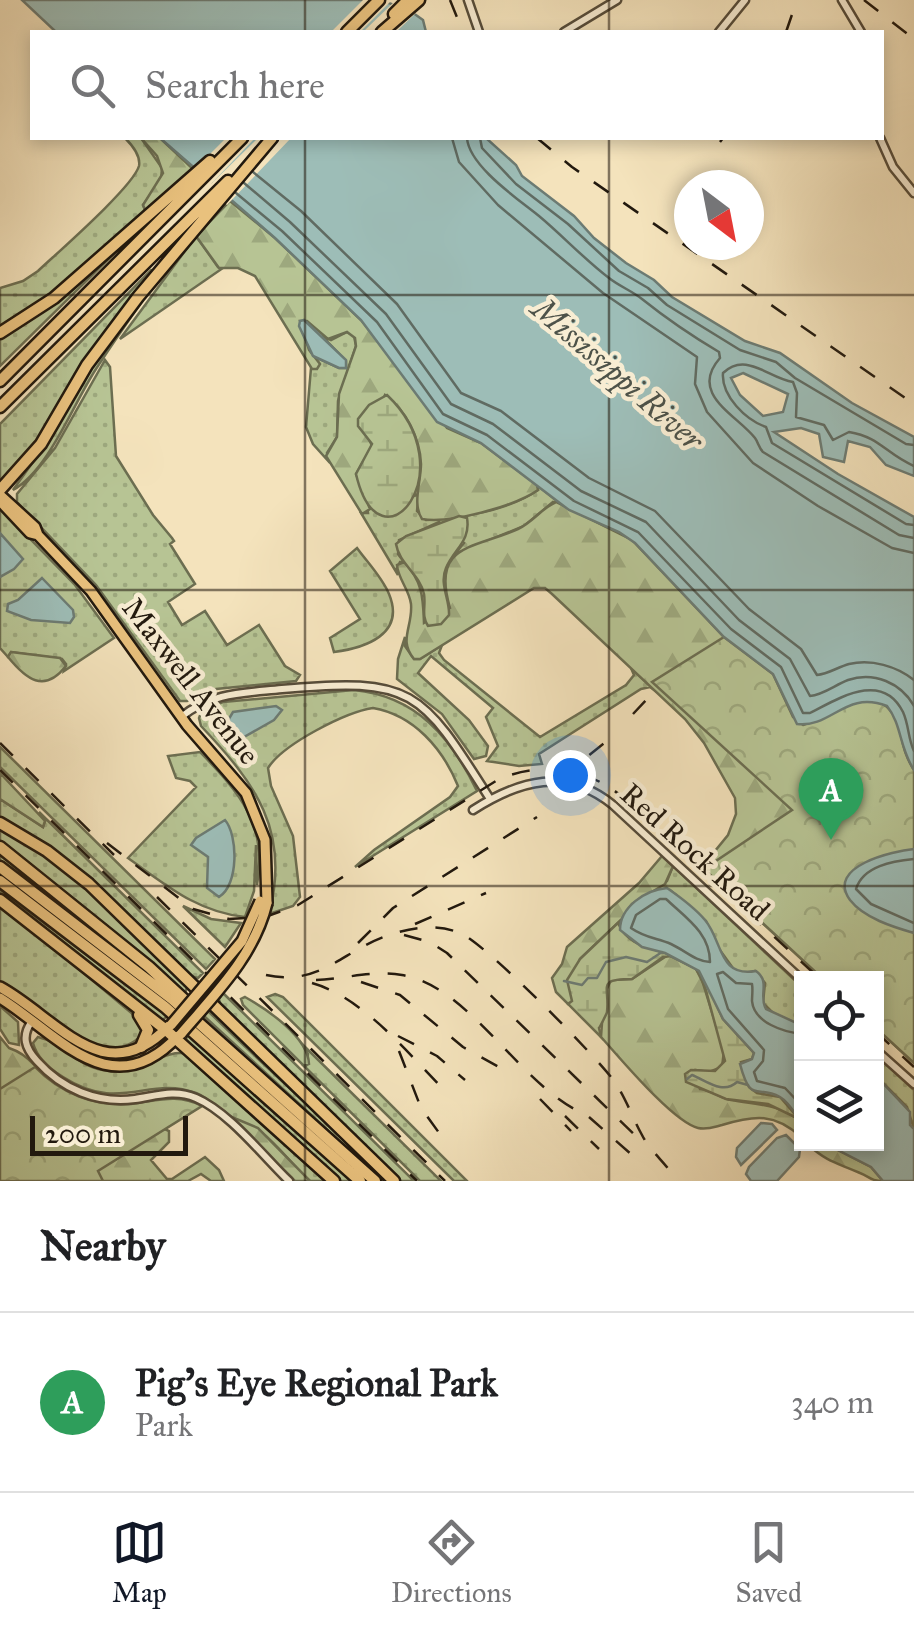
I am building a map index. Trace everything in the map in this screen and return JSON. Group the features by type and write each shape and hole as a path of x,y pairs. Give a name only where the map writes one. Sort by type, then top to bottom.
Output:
{"highway":[{"path":"347,30 371,0"},
{"path":"347,30 380,0"},
{"path":"381,30 408,0"},
{"path":"382,30 419,0"},
{"path":"0,333 47,303 238,140"},
{"path":"0,381 238,140"},
{"path":"0,407 270,140"},
{"path":"0,496 42,444 94,356 166,262 270,140"},
{"path":"0,417 88,320"},
{"path":"0,824 76,873 394,1181"},
{"path":"0,847 149,967 251,1068"},
{"path":"0,867 130,965 375,1181"},
{"path":"0,881 165,1006 360,1181"},
{"path":"0,900 178,1036 334,1181"},
{"path":"106,984 147,1024 148,1036 141,1047"}],"main road":[{"name":"Maxwell Avenue","path":"0,496 35,527 38,536 91,592 181,717 232,775 250,801 264,834 267,877 251,946 178,1036"},
{"name":"Maxwell Avenue","path":"141,1047 168,1028 196,989 244,937 264,902"},
{"path":"0,987 72,1052 102,1064 143,1060 178,1036"},
{"path":"0,998 93,1050 119,1052 141,1047"}],"street":[{"path":"468,0 477,30"},
{"path":"567,30 617,0"},
{"path":"722,30 745,0"},
{"path":"842,0 860,30"},
{"path":"881,140 894,167 914,193"},
{"path":"181,717 219,696 346,684 386,687 412,699 439,720 490,799"},
{"name":"Red Rock Road","path":"474,810 518,785 545,781 580,786 600,795 794,973"},
{"path":"35,1017 25,1034 27,1048 44,1069 67,1086 104,1099 128,1100 169,1093 196,1098 215,1110 289,1181"},
{"path":"884,1057 914,1084"}],"green space":[{"path":"127,140 142,140 162,168 161,180 143,205 146,212 50,296 0,328 0,288 23,281 38,271 109,204 139,166"},
{"path":"143,140 162,140 193,169 146,212 143,205 163,173 157,156"},
{"path":"230,201 361,320 447,428 481,443 537,485 538,490 482,512 449,519 422,519 418,507 418,444 405,417 385,395 367,434 372,446 356,474 370,509 362,514 326,456 337,437 339,394 356,346 355,338 347,332 328,339 307,321 300,321 309,350 320,364 312,369 255,276 238,268 219,268 196,236"},
{"path":"132,236 0,366 0,337"},
{"path":"196,236 218,267 223,268 120,339"},
{"path":"151,270 154,272 39,441 0,482 0,424"},
{"path":"153,285 96,369 49,452 38,468 13,490 50,438 91,367"},
{"path":"347,332 354,336 356,346 338,401 337,437 327,453 330,463 313,444 306,427 311,368 319,363 313,356 346,368 346,361 322,336 331,340"},
{"path":"105,360 110,367 116,456 174,541 170,544 195,584 168,602 182,625 205,611 227,645 259,625 285,666 300,675 296,681 216,689 180,701 96,585 17,502 17,494 55,448"},
{"path":"387,395 410,424 419,454 419,481 411,502 397,514 382,516 368,503 356,474 372,444 358,426 358,419 369,405"},
{"path":"537,485 562,505 553,502 524,526 455,554 464,543 439,522 399,540 398,554 404,562 396,570 398,575 361,513 368,513 366,498 373,508 417,495 419,490 417,511 426,520 469,515 513,503 538,490"},
{"path":"556,502 632,540 724,637 902,750 914,770 914,1063 884,1035 884,971 814,971 702,867 728,835 736,814 735,798 704,743 685,719 545,588 534,588 420,659 414,659 409,652 411,604 397,565 404,562 418,583 424,623 450,608 446,571 451,560 472,546 518,529"},
{"path":"0,508 75,585 114,638 64,671 66,664 62,659 11,652 8,657 0,648"},
{"path":"459,516 467,518 468,526 444,574 449,615 441,624 428,626 422,587 396,544 406,536"},
{"path":"357,548 389,594 392,620 369,643 334,652 330,638 360,619 330,571"},
{"path":"405,637 405,646 414,659 442,645 439,653 444,660 540,737 626,685 634,675 631,668 657,692 650,687 641,689 539,754 542,764 519,766 487,761 498,746 486,717 493,708 431,656 418,673 469,720 488,746 486,756 474,759 442,714 397,679"},
{"path":"724,637 773,674 793,717 803,725 865,701 887,707 895,718 914,770 914,1063 884,1035 884,971 814,971 704,869 792,810 652,682"},
{"path":"11,652 60,658 66,666 50,680 36,680 15,665 8,657"},
{"path":"354,690 396,701 429,722 456,753 477,791 355,867 450,797 458,786 444,759 425,736 388,712 373,708 361,711 301,740 268,768 271,786 293,836 300,897 293,906 269,914 275,858 264,810 238,768 201,726 202,710 223,702"},
{"path":"0,747 215,959 206,969 0,767"},
{"path":"200,752 239,796 254,827 259,864 257,885 256,845 254,891 245,917 197,903 128,858 196,787 190,781 176,778 168,756"},
{"path":"0,773 45,821 43,827 0,799"},
{"path":"0,799 43,827 45,821 39,812 203,973 198,978 190,976 89,877 50,847 0,821"},
{"path":"0,826 62,864 188,985 184,996 16,859 0,841"},
{"path":"0,852 153,976 0,860"},
{"path":"662,856 673,866 665,884 632,904 580,959 572,1002 568,1004 556,992 552,978 567,947 639,883"},
{"path":"673,866 794,979 794,1022 776,1016 763,1003 765,983 755,971 735,971 717,946 706,921 670,890 657,889 667,881"},
{"path":"0,890 168,1016 161,1021 0,897"},
{"path":"0,903 141,1021 145,1031 130,1044 112,1048 92,1044 51,1022 0,983"},
{"path":"183,906 211,919 241,923 225,947"},
{"path":"621,920 619,925 629,938 672,956 663,957 632,979 609,983 607,1012 599,1028 601,1037 568,1004 572,1001 567,980 580,959"},
{"path":"668,955 696,969 724,1051 722,1067 709,1072 696,1070 700,1089 784,1111 794,1117 794,1131 764,1118 698,1128 675,1114 647,1088 601,1037 604,995 611,980 632,979"},
{"path":"696,969 723,1019 754,1053 752,1059 741,1062 749,1087 757,1093 780,1097 794,1117 768,1104 726,1099 686,1082 685,1074 691,1070 715,1071 725,1061 705,987"},
{"path":"223,993 414,1181 401,1181 221,1007 219,999"},
{"path":"245,997 294,1034 309,1064 304,1066 243,1005 241,999"},
{"path":"267,997 283,997 467,1181 454,1181"},
{"path":"0,1006 18,1022 19,1045 9,1043 0,1029"},
{"path":"208,1011 389,1181 383,1181 204,1016"},
{"path":"189,1033 352,1181 338,1181 184,1043"},
{"path":"0,1037 36,1066 53,1096 148,1121 169,1131 169,1142 151,1160 167,1179 205,1157 224,1181 211,1181 201,1174 188,1181 0,1181"},
{"path":"38,1037 89,1066 110,1071 170,1054 187,1054 330,1181 310,1181 261,1132 196,1093 163,1088 118,1094 83,1088 45,1063 33,1043"},
{"path":"300,1042 441,1181 420,1181 304,1066 308,1054"},
{"path":"884,1062 914,1090 914,1129 907,1107 884,1084"},
{"path":"35,1067 55,1084 91,1100 131,1104 175,1099 202,1106 98,1171 103,1181 0,1181 0,1089"},
{"path":"227,1115 258,1128 310,1181 295,1181"},
{"path":"816,1151 840,1151 871,1167 883,1181 873,1180"}],"water":[{"path":"22,0 380,0 409,10 423,20 426,30 54,30"},
{"name":"Mississippi River","path":"162,140 488,140 516,165 522,176 574,216 594,238 672,297 745,341 780,353 852,403 914,437 914,476 886,465 870,447 848,441 844,462 823,457 819,434 801,428 774,432 914,517 914,770 887,706 860,703 820,721 797,724 773,674 724,637 635,543 569,510 481,443 437,422 361,320 275,238","holes":["743,373 788,394 783,412 763,416 740,395 731,378"]},
{"path":"304,320 346,360 346,368 313,356 299,326"},
{"path":"0,533 23,559 0,577"},
{"path":"42,578 73,610 70,623 31,620 7,611 8,604"},
{"path":"276,706 282,710 274,720 244,737 235,735 227,722 233,712"},
{"path":"225,820 232,837 234,860 230,882 219,897 207,888 208,857 191,845"},
{"path":"914,849 914,933 863,912 850,900 845,888 847,878 865,862"},
{"path":"667,888 692,907 711,929 728,963 735,969 760,975 766,1009 794,1022 794,1112 783,1099 748,1085 740,1064 752,1059 754,1053 723,1019 699,971 665,953 642,947 620,930 629,907 650,892"},
{"path":"884,1084 910,1112 914,1129 914,1181 883,1181 871,1167 840,1151 884,1151"},
{"path":"761,1123 772,1124 777,1130 741,1165 736,1157 737,1148"},
{"path":"786,1135 794,1143 794,1151 800,1151 799,1157 777,1181 751,1181 746,1174 749,1167 777,1138"}],"pier":[{"path":"363,0 392,0 362,30 333,30"},
{"path":"396,0 419,10 398,30 365,30"},
{"path":"224,140 253,140 210,185 256,140 289,140 227,205 191,173"}],"waterway":[{"path":"564,981 582,985 588,978 597,978 606,962 626,957 647,962 662,952"},
{"path":"687,1079 692,1075 721,1087 737,1082 748,1085"}],"railway":[{"path":"450,0 462,30"},
{"path":"787,30 797,0"},
{"path":"864,0 914,39"},
{"path":"539,140 572,167 914,404"},
{"path":"633,714 648,698"},
{"path":"556,767 583,760 608,740"},
{"path":"0,743 114,855"},
{"path":"0,770 417,1181"},
{"path":"107,843 193,909 229,919 265,917 298,905 499,779 531,770 562,770 592,778 620,795 811,971"},
{"path":"358,943 393,908 537,817"},
{"path":"415,924 486,893"},
{"path":"157,897 445,1181"},
{"path":"266,975 302,976 318,971 375,941 409,930 435,928 460,933 515,977 603,1068 618,1087 645,1140 670,1171"},
{"path":"404,935 430,942 447,953 639,1139"},
{"path":"316,980 391,974 426,983 471,1015 535,1079 580,1112"},
{"path":"361,982 400,995 463,1047 499,1067"},
{"path":"312,983 369,1015 449,1095"},
{"path":"398,1036 437,1056 465,1080"},
{"path":"884,1039 914,1067"},
{"path":"399,1051 421,1108 445,1141"},
{"path":"540,1099 571,1131"},
{"path":"565,1116 599,1149"},
{"path":"589,1117 632,1155"}],"place":[{"name":"Pig's Eye Regional Park","path":"831,840"}]}
